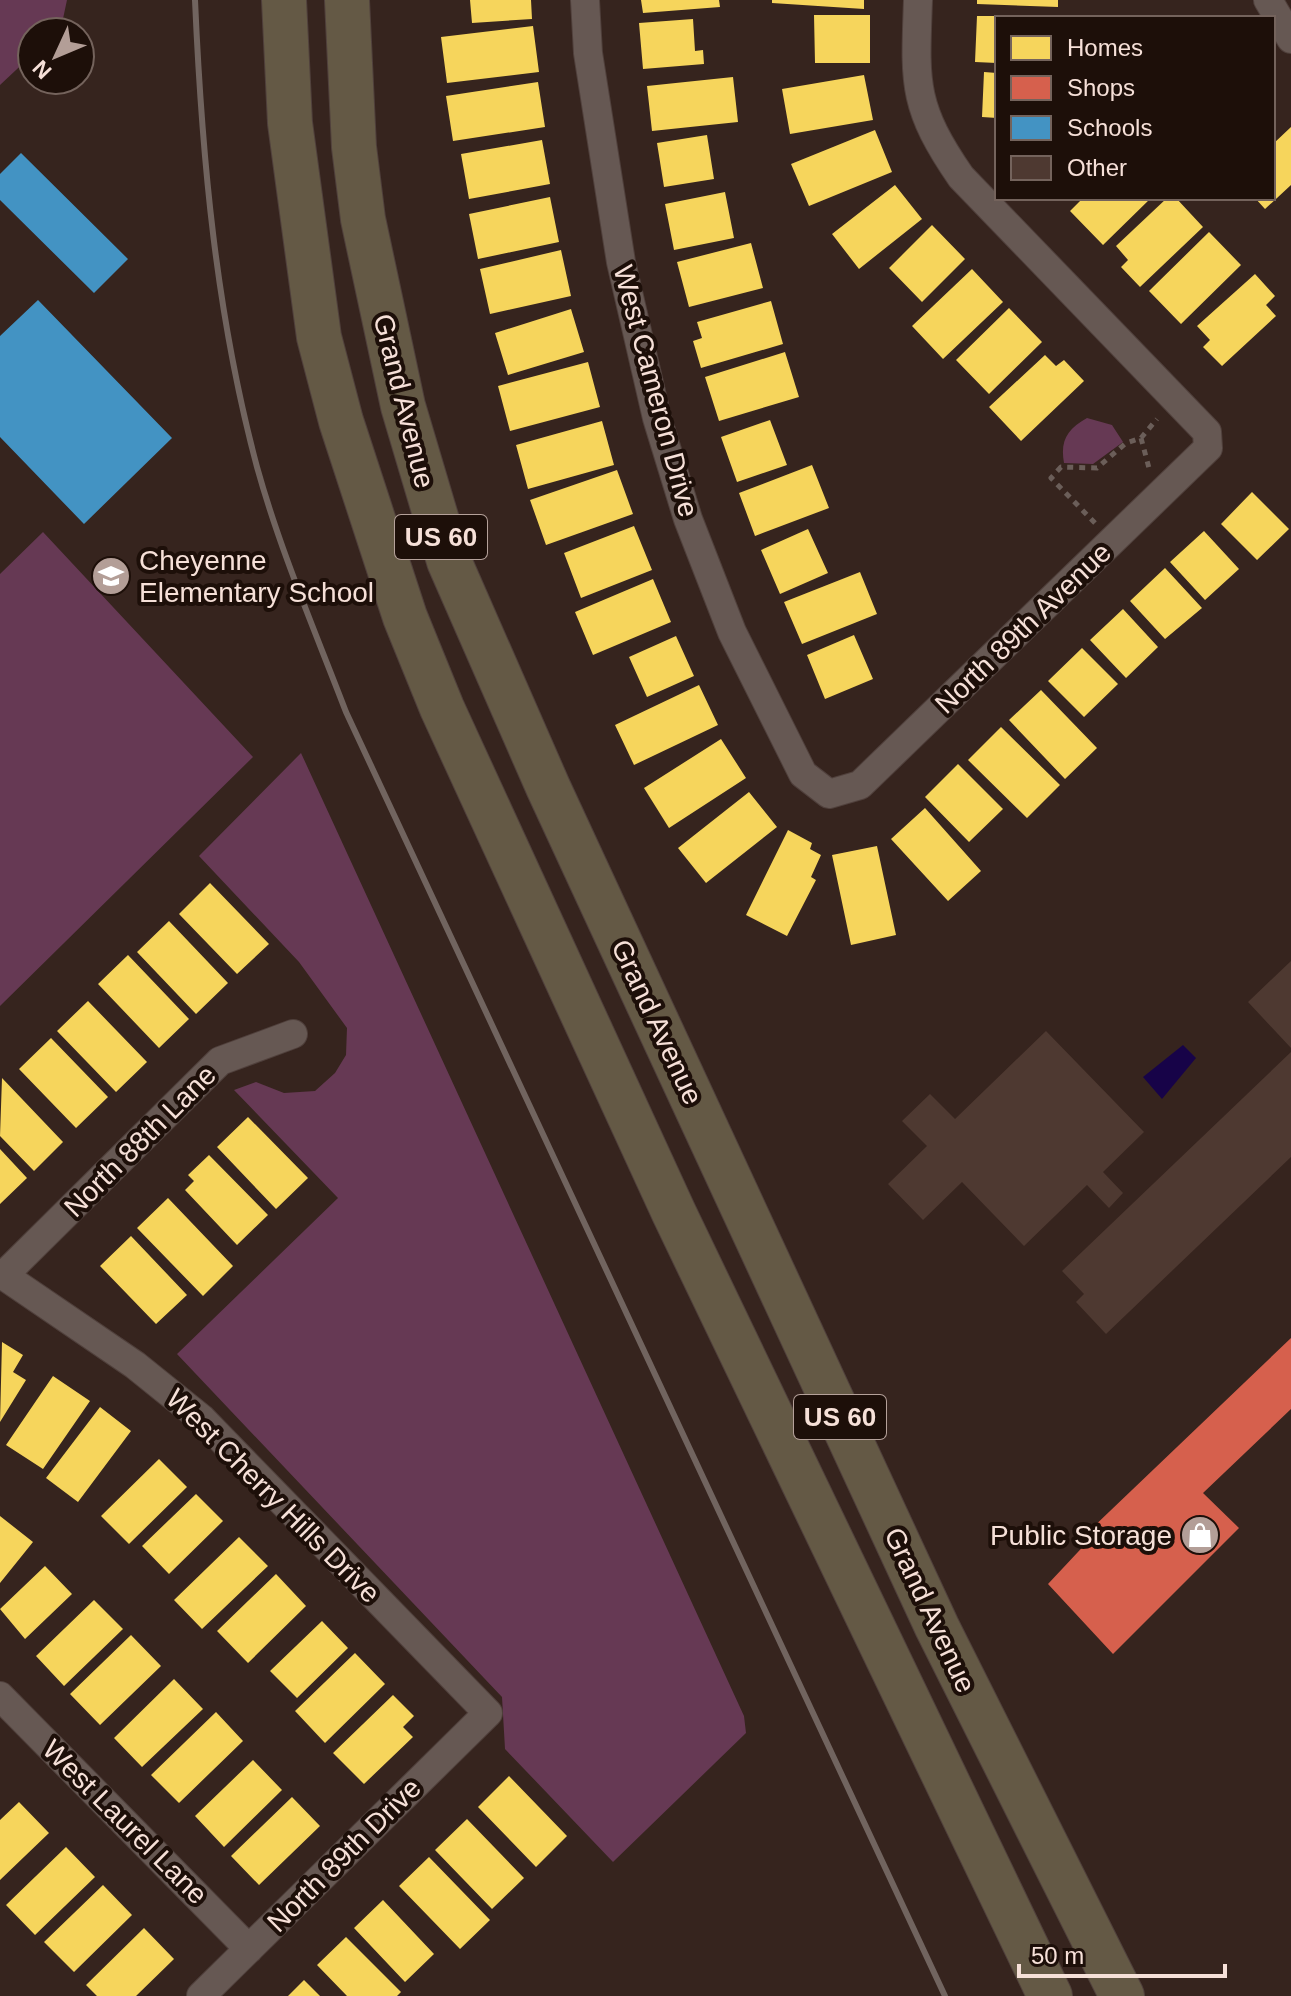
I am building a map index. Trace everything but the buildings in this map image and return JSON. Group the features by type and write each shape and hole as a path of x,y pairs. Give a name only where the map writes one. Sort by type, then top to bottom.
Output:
{"highway":[{"name":"US 60","path":"284,0 290,123 319,337 341,421 376,531 442,708 674,1213 894,1677 1050,1996"},
{"name":"Grand Avenue","path":"347,0 354,147 363,219 403,406 449,561 548,787 948,1649 1122,1996"},
{"path":"674,1213 733,1184"},
{"path":"894,1677 948,1649"}],"street":[{"name":"West Cameron Drive","path":"585,0 588,53 621,262 657,418 688,519 732,632 803,774 829,794"},
{"name":"North 89th Avenue","path":"829,794 860,785 1102,531 1208,448 1207,432 961,177 934,138 920,105 916,70 918,0"},
{"path":"1268,0 1291,39"},
{"name":"North 88th Lane","path":"2,1275 220,1061 293,1034"},
{"name":"West Cherry Hills Drive","path":"2,1275 135,1365 202,1419 488,1713"},
{"name":"West Laurel Lane","path":"0,1696 249,1949"},
{"name":"North 89th Drive","path":"201,1996 488,1713"}],"path":[{"path":"1102,531 1051,478 1066,466 1097,468 1126,443 1141,438 1155,418 1164,424"},
{"path":"1141,438 1151,466"},
{"path":"1140,477 1158,461"},
{"path":"1101,513 1102,531"}],"shaded area":[{"path":"0,0 67,0 64,16 16,16 16,70 0,85"},
{"path":"1087,418 1112,425 1123,442 1093,464 1064,463 1066,436"},
{"path":"43,532 253,757 0,1006 0,574"},
{"path":"301,753 744,1716 746,1733 613,1862 505,1749 502,1697 177,1354 338,1198 234,1090 256,1082 284,1093 315,1091 335,1073 346,1055 347,1028 299,962 199,856"},
{"path":"1183,1045 1196,1058 1162,1099 1143,1077"}],"railway":[{"path":"195,0 207,177 231,352 257,467 298,590 346,712 945,1996"}],"place":[{"name":"Cheyenne Elementary School","path":"111,576"},
{"name":"Public Storage","path":"1200,1535"}]}
